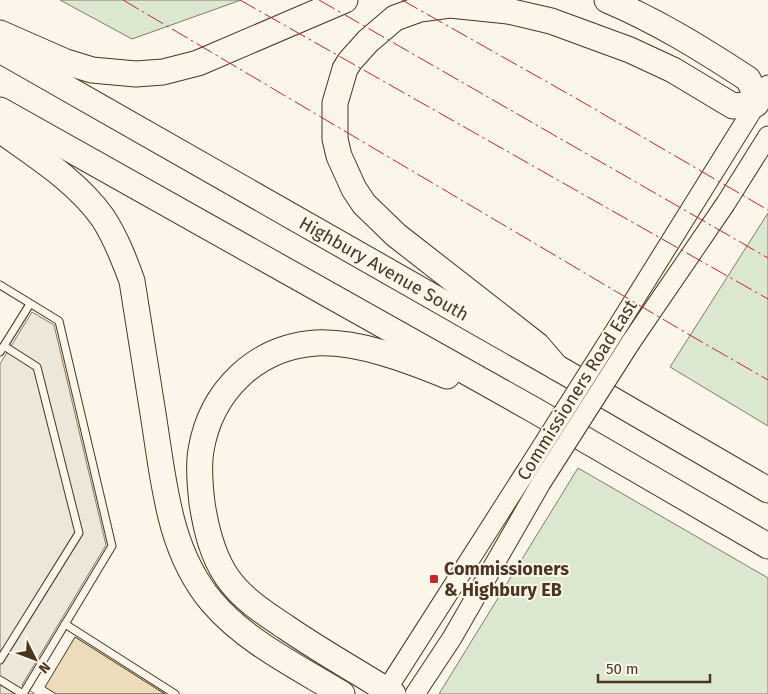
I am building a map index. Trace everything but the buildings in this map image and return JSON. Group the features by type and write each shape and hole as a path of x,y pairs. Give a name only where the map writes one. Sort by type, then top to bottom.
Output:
{"highway":[{"path":"0,33 66,62 92,70 136,74 163,72 198,63 345,0"},
{"path":"608,0 647,18 685,39 748,79 753,89 764,100"},
{"path":"556,367 537,345 396,235 364,204 354,189 339,156 335,139 335,103 342,77 350,61 368,41 395,18 420,9 450,5 508,12 551,21 593,35 673,70 733,106 764,100"},
{"name":"Highbury Avenue South","path":"0,50 768,490"},
{"path":"0,110 534,410 768,546"},
{"path":"0,130 52,167 78,190 102,217 120,248 132,281 168,510 186,562 195,578 213,604 238,627 258,642 342,694"},
{"path":"388,693 264,613 239,592 227,577 212,551 204,515 200,471 201,450 206,430 216,405 230,385 244,371 261,360 278,351 315,343 342,344 386,354 428,368 534,410"}],"main road":[{"name":"Commissioners Road East","path":"388,693 613,334 764,100"},
{"name":"Commissioners Road East","path":"415,694 452,638 541,483 631,342 726,202 768,136"}],"lane":[{"path":"0,285 58,321 112,546 23,694 0,680"},
{"path":"0,660 79,533 37,367 2,349 30,304"},
{"path":"65,624 175,694"}],"green space":[{"path":"60,0 241,0 132,39"},
{"path":"768,213 768,426 670,367"},
{"path":"578,468 768,578 768,694 439,694"}],"shaded area":[{"path":"32,312 54,325 106,545 22,685 35,694 0,694 0,364"}],"power":[{"path":"123,0 768,380"},
{"path":"240,0 768,299"},
{"path":"319,0 768,258"},
{"path":"402,0 768,210"}],"place":[{"name":"Commissioners & Highbury EB","path":"434,579"}]}
